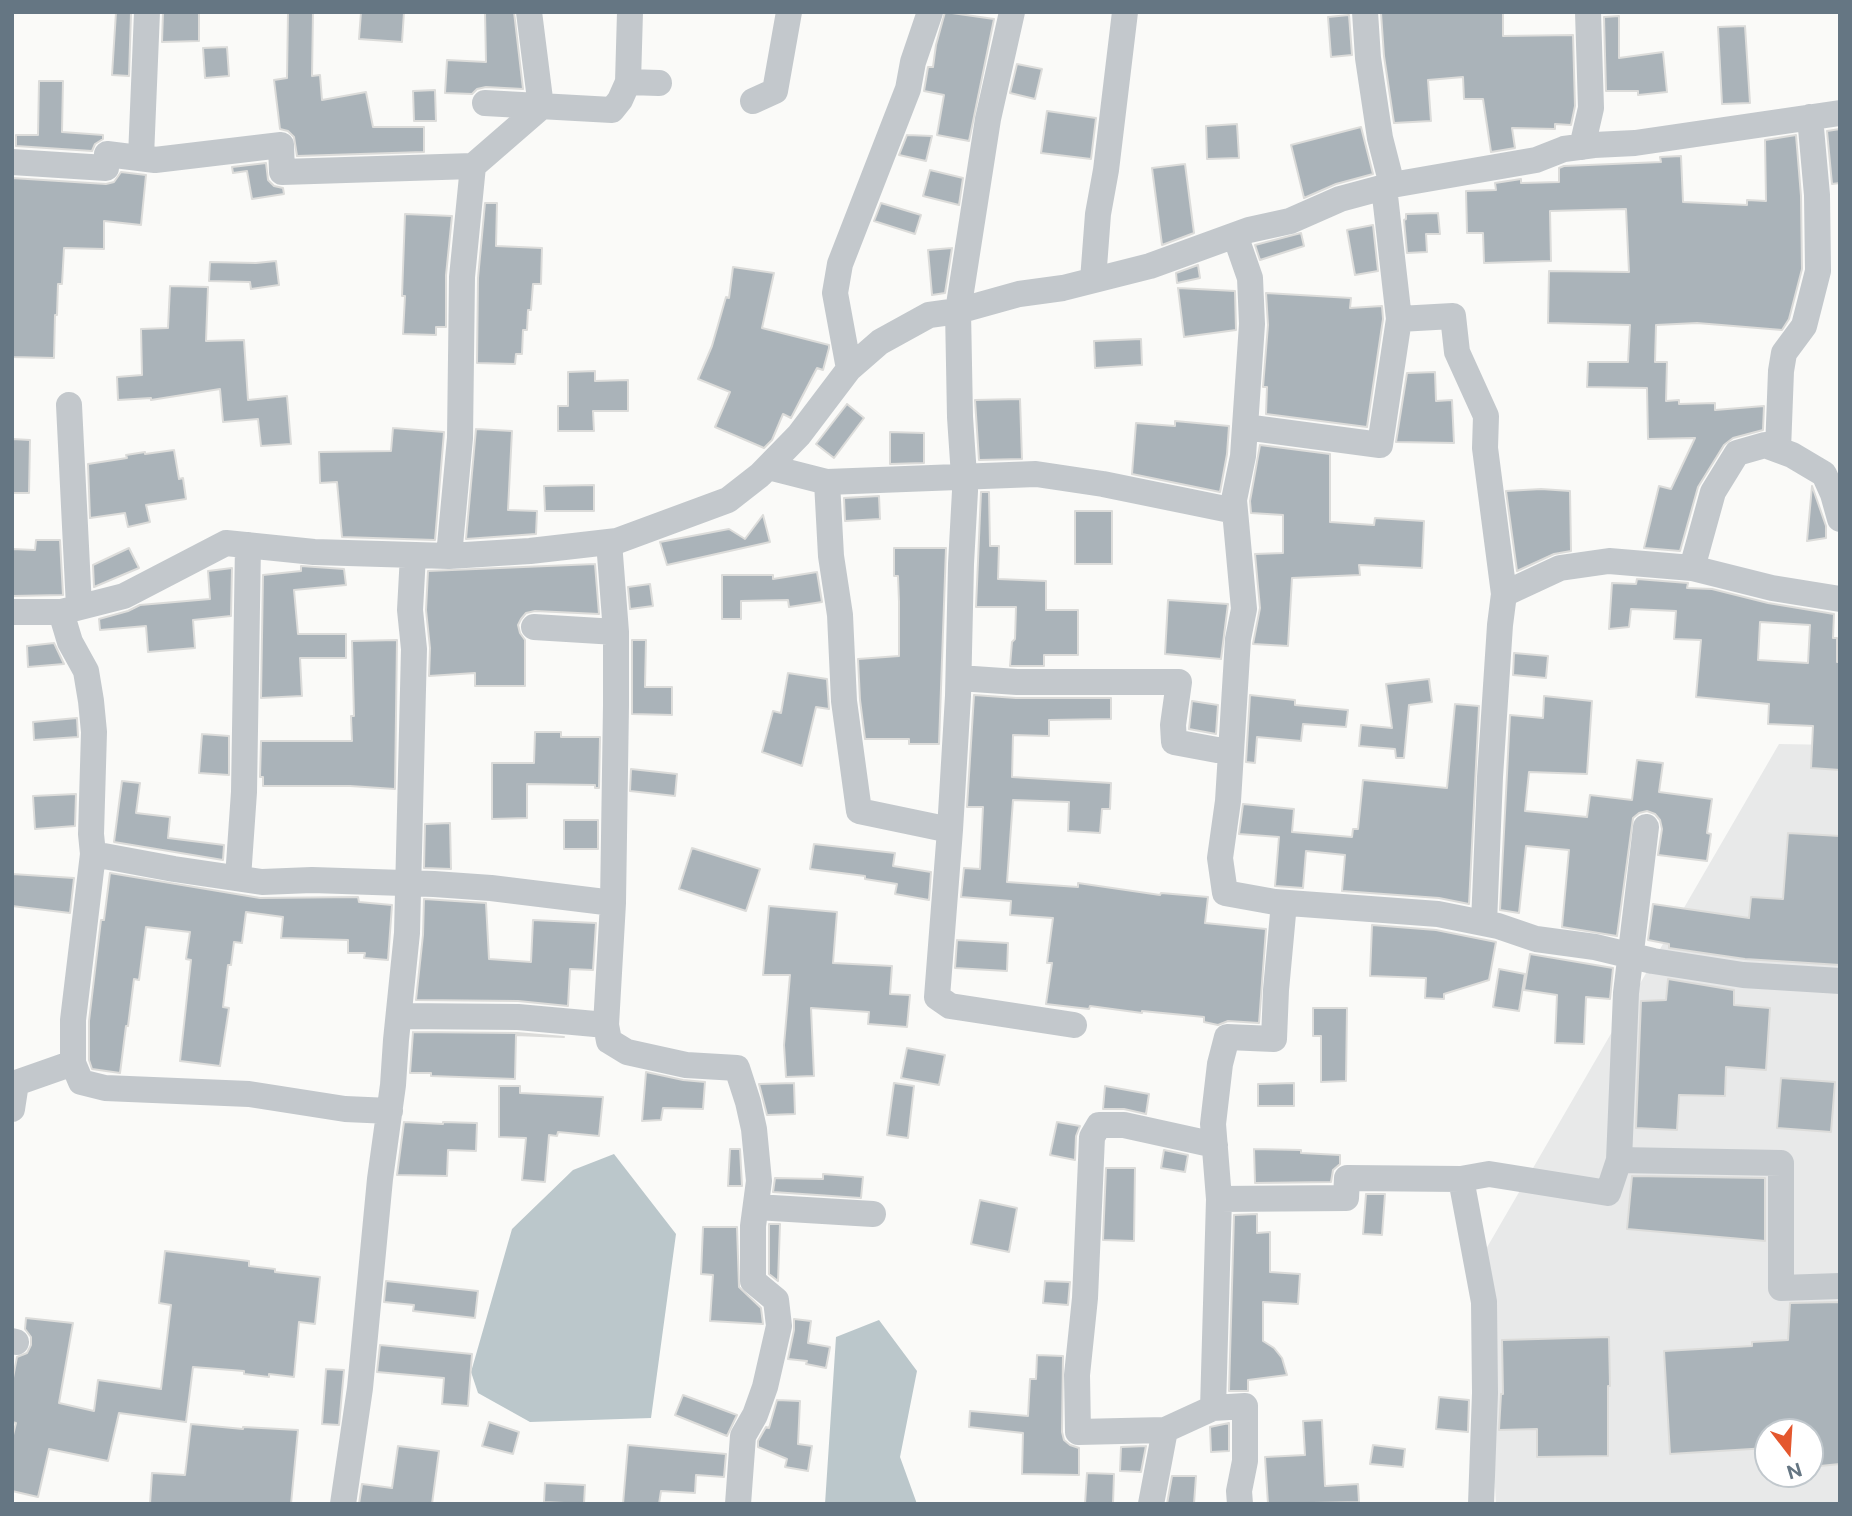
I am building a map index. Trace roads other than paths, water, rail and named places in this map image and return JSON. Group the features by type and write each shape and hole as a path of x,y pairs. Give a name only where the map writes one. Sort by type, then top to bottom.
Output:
{"street":[{"path":"141,157 147,12"},
{"path":"529,12 541,107"},
{"path":"485,103 611,110 620,100 628,82 630,12"},
{"path":"753,102 775,91 789,12"},
{"path":"849,369 835,293 841,264 908,89 913,62 930,12"},
{"path":"1012,12 988,119 958,311 964,478 958,678 937,997 950,1006 1074,1025"},
{"path":"1093,280 1098,214 1107,170 1125,12"},
{"path":"1245,428 1380,445 1399,319 1388,186 1368,58 1366,12"},
{"path":"1582,147 1591,108 1588,12"},
{"path":"628,82 659,83"},
{"path":"12,162 106,168 107,154 155,160 281,145 282,172 473,166 541,107"},
{"path":"12,612 70,609 124,596 226,543 314,552 449,556 530,551 617,541 728,500 768,467 799,435 849,369 880,342 929,315 1063,288 1150,266 1235,235 1290,221 1340,199 1388,186 1536,160 1564,149 1635,143 1840,113"},
{"path":"1778,450 1784,353 1804,326 1818,271 1817,195 1810,117"},
{"path":"449,556 460,438 462,277 473,166"},
{"path":"1235,235 1250,278 1252,324 1243,456 1234,500 1244,609 1238,639 1228,801 1220,858 1225,893 1284,903 1438,914 1483,923 1536,939 1595,947 1631,956 1743,975 1840,981"},
{"path":"1399,319 1453,317 1457,352 1486,416 1485,448 1504,594 1490,778 1483,923"},
{"path":"69,405 71,642 86,671 94,732 90,834 93,854 73,1020 73,1063 81,1082 105,1088 249,1094 345,1108 390,1111"},
{"path":"1692,568 1713,492 1737,453 1765,445 1792,455 1824,474 1840,519"},
{"path":"768,467 827,482 1035,474 1103,484 1235,511"},
{"path":"827,482 831,556 840,615 844,701 859,811 950,830"},
{"path":"609,542 615,632 613,903 606,1025 609,1041 627,1052 686,1065 737,1068 754,1129 759,1181 753,1226 753,1282 776,1300 779,1326 765,1387 755,1415 743,1436 738,1504"},
{"path":"238,878 244,792 248,545"},
{"path":"343,1504 360,1388 407,933 414,649 410,610 412,555"},
{"path":"1504,594 1560,568 1609,561 1692,568 1772,588 1840,599"},
{"path":"534,627 615,632"},
{"path":"958,678 1017,682 1179,682 1173,725 1174,742 1217,750 1231,749"},
{"path":"1219,1199 1346,1198 1347,1178 1461,1179 1489,1174 1608,1193 1619,1160 1620,1097 1631,956 1646,827"},
{"path":"93,854 262,881 312,880 491,888 613,903"},
{"path":"1213,1408 1219,1199 1213,1124 1219,1076 1227,1037 1274,1039 1284,903"},
{"path":"399,1016 518,1017 606,1025"},
{"path":"12,1109 16,1083 73,1063"},
{"path":"1215,1145 1124,1125 1099,1125 1092,1137 1085,1298 1077,1375 1078,1432 1165,1430 1213,1408 1245,1406 1245,1461 1239,1491 1240,1504"},
{"path":"1619,1160 1781,1163 1781,1288 1840,1286"},
{"path":"1461,1179 1484,1302 1485,1394 1481,1504"},
{"path":"756,1207 873,1214"},
{"path":"1151,1504 1165,1430"}]}
